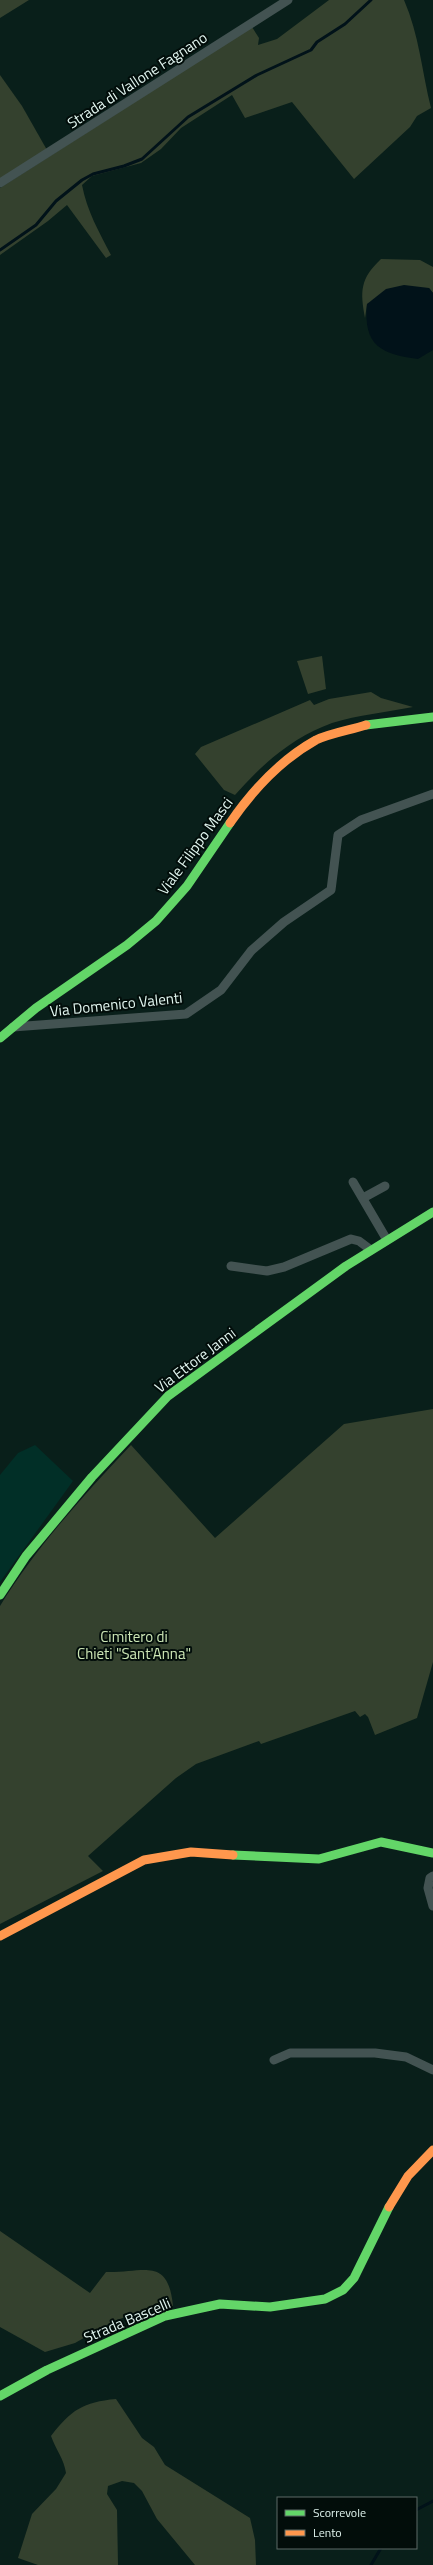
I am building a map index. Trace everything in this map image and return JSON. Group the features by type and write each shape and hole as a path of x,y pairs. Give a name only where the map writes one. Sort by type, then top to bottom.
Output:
{"street":[{"name":"Strada di Vallone Fagnano","path":"0,183 288,0"},
{"name":"Viale Filippo Masci","path":"0,1038 10,1028 127,945 156,921 191,880 246,800 279,768 304,749 317,740 367,725 433,717"},
{"name":"Via Domenico Valenti","path":"10,1028 186,1014 221,990 251,952 284,922 331,890 338,835 361,820 433,794"},
{"path":"353,1182 387,1240"},
{"path":"363,1198 385,1186"},
{"name":"Via Ettore Janni","path":"0,1594 26,1556 92,1477 168,1396 371,1250 433,1212"},
{"path":"231,1266 267,1271 284,1267 351,1239 359,1241 371,1250"},
{"path":"0,1936 144,1860 191,1852 285,1859 319,1859 333,1857 381,1842 433,1853"},
{"path":"433,1876 430,1878 428,1888 433,1906"},
{"path":"274,2060 290,2053 375,2053 406,2057 433,2070"},
{"name":"Strada Bascelli","path":"0,2396 47,2370 165,2316 220,2304 270,2307 293,2304 325,2299 343,2290 354,2278 393,2200 408,2176 433,2150"}],"shaded area":[{"path":"404,285 429,288 433,293 433,350 418,359 394,354 385,350 377,345 372,339 368,330 367,304 386,289"},
{"path":"35,1445 73,1481 0,1582 0,1475 18,1453"}],"green space":[{"path":"0,0 29,0 0,18"},
{"path":"329,0 404,0 417,40 431,108 417,116 410,127 354,179 292,102 245,118 232,95 181,128 161,149 141,163 92,176 82,185 90,213 111,255 106,258 67,205 48,221 0,255 0,188 252,27 259,38 258,45 277,39"},
{"path":"0,75 22,106 47,150 0,179"},
{"path":"381,259 420,260 433,267 433,293 429,288 367,304 365,318 362,300 363,286 369,273"},
{"path":"322,656 326,689 308,694 297,661"},
{"path":"371,692 381,698 413,707 352,718 332,723 318,729 291,744 267,762 235,795 224,790 195,754 201,747 310,700 314,705 329,699"},
{"name":"Cimitero di Chieti \"Sant'Anna\"","path":"433,1409 433,1662 417,1718 375,1735 368,1717 365,1714 360,1717 355,1711 261,1744 259,1741 196,1764 176,1778 88,1856 103,1871 0,1924 0,1606 29,1563 61,1522 131,1445 215,1538 344,1424"},
{"path":"0,2231 90,2293 106,2272 143,2270 160,2274 166,2280 170,2290 173,2306 143,2311 114,2321 75,2343 45,2352 0,2327"},
{"path":"116,2399 142,2438 154,2447 165,2465 250,2518 255,2540 256,2565 195,2565 157,2519 142,2491 134,2483 122,2481 108,2486 107,2494 117,2510 118,2565 38,2565 18,2558 32,2514 56,2489 66,2473 64,2463 51,2436 65,2420 86,2405"}],"waterway":[{"path":"0,250 36,225 56,201 82,180 93,174 124,166 142,159 188,117 257,75 311,50 317,42 345,24 371,0"},
{"path":"417,2509 433,2501"},
{"path":"371,2565 380,2549"}],"traffic: fast":[{"path":"366,725 433,717"},
{"path":"0,1038 36,1008 127,945 156,921 187,886 230,823"},
{"path":"0,1595 26,1556 92,1477 168,1396 346,1266 433,1212"},
{"path":"233,1855 319,1859 381,1842 433,1853"},
{"path":"0,2396 47,2370 165,2316 220,2304 270,2307 325,2299 343,2290 354,2278 389,2207"}],"traffic: slow":[{"path":"230,823 248,799 268,777 291,756 316,740 334,733 366,725"},
{"path":"0,1936 144,1860 191,1852 233,1855"},
{"path":"389,2207 408,2176 433,2150"}]}
